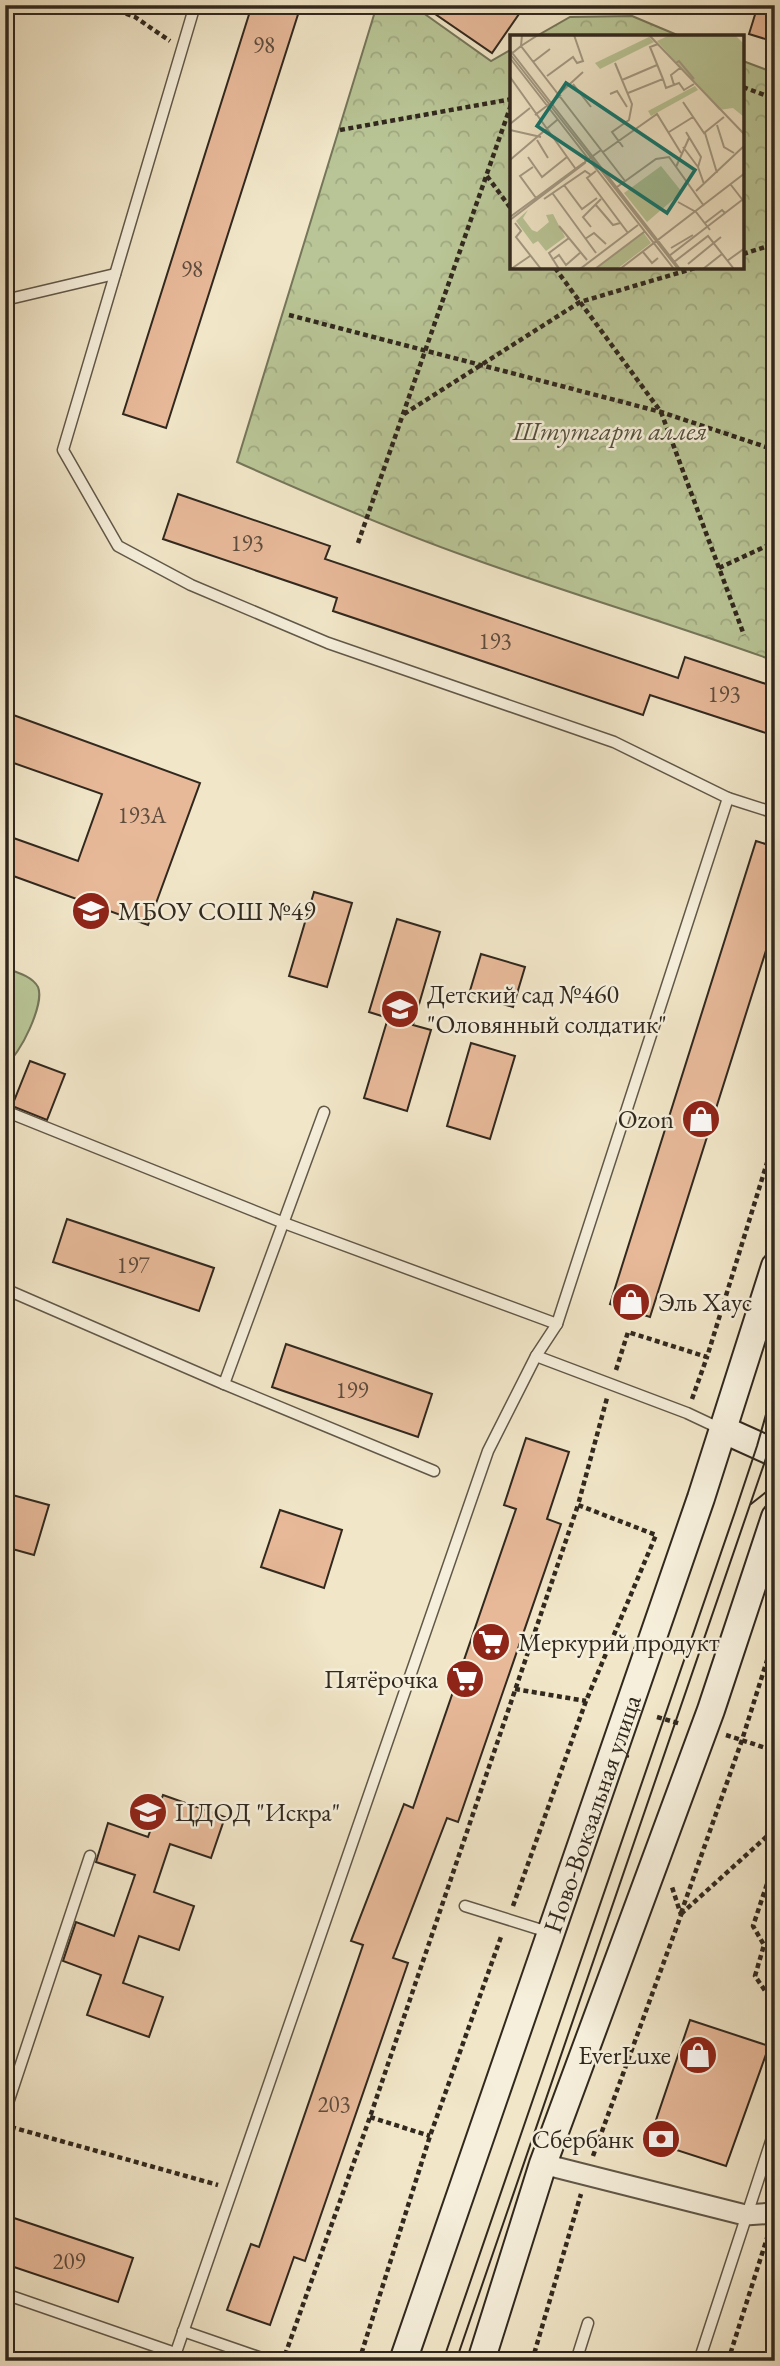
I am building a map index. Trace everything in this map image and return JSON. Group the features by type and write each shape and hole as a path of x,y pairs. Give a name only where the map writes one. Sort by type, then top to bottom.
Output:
{"main road":[{"name":"Ново-Вокзальная улица","path":"403,2361 724,1430 775,1266"},
{"path":"724,1430 775,1454"},
{"path":"481,2361 543,2164 712,1710 775,1517"}],"street":[{"path":"543,2164 745,2215 775,2213"}],"lane":[{"path":"195,5 63,450 118,546 191,585 328,643 614,742 728,798 775,813"},
{"path":"5,300 115,274"},
{"path":"5,2294 174,2357 488,1451 536,1356 557,1324 728,798"},
{"path":"5,1111 284,1223 557,1324"},
{"path":"224,1384 324,1112"},
{"path":"5,1289 434,1471"},
{"path":"536,1356 687,1413 724,1430"},
{"path":"5,2112 90,1856"},
{"path":"465,1906 551,1933"},
{"path":"699,2361 775,2129"},
{"path":"576,2361 588,2323"},
{"path":"183,2331 270,2361"}],"path":[{"path":"102,5 135,17 182,50"},
{"path":"745,88 775,99"},
{"path":"340,130 510,101"},
{"path":"358,542 510,107"},
{"path":"486,175 510,207"},
{"path":"745,253 775,244"},
{"path":"556,270 661,412 744,635"},
{"path":"403,415 580,302 688,270"},
{"path":"289,315 661,412 775,450"},
{"path":"719,568 775,542"},
{"path":"283,2361 370,2117 578,1505"},
{"path":"532,2361 586,2176 681,1915 742,1740 775,1635"},
{"path":"359,2361 430,2136 586,1701 515,1689"},
{"path":"657,1717 682,1724"},
{"path":"720,1733 775,1751"},
{"path":"681,1915 775,1829"},
{"path":"775,1860 753,1926 764,1945 755,1976 770,1998 775,1999"},
{"path":"668,1877 681,1915"},
{"path":"370,2117 430,2136"},
{"path":"5,2125 233,2189"},
{"path":"727,2361 768,2233"}],"green space":[{"name":"Штутгарт аллея","path":"377,5 412,5 491,61 510,50 510,270 745,270 745,62 775,73 775,661 439,546 351,512 237,462"},
{"path":"632,16 677,35 538,35 570,17"},
{"path":"5,968 32,980 38,987 39,995 30,1029 5,1065"}],"building":[{"path":"252,5 301,5 166,428 123,414"},
{"path":"422,5 506,5 519,14 492,53"},
{"path":"758,5 775,5 775,42 749,34"},
{"path":"178,494 330,546 325,559 678,678 685,657 775,687 775,736 650,695 643,715 333,611 337,598 163,539"},
{"path":"5,712 200,783 148,925 5,873 5,835 78,861 102,794 5,760"},
{"path":"756,841 775,847 775,922 650,1317 610,1304"},
{"path":"314,892 352,903 327,987 289,976"},
{"path":"397,919 440,932 413,1025 431,1030 407,1111 364,1098 388,1018 369,1012"},
{"path":"481,954 525,967 513,1007 469,994"},
{"path":"471,1043 515,1056 490,1139 447,1126"},
{"path":"30,1061 65,1074 47,1120 12,1106"},
{"path":"67,1219 214,1268 199,1311 53,1262"},
{"path":"286,1344 432,1394 418,1437 272,1387"},
{"path":"526,1438 569,1452 547,1519 561,1524 458,1822 447,1818 393,1958 408,1963 305,2261 294,2257 270,2325 227,2310 251,2244 259,2247 363,1945 351,1941 404,1804 413,1808 516,1509 504,1505"},
{"path":"5,1493 49,1505 34,1555 5,1547"},
{"path":"280,1510 342,1530 324,1588 261,1567"},
{"path":"163,1795 225,1817 211,1858 170,1844 154,1892 194,1906 179,1950 139,1936 123,1983 163,1997 149,2037 87,2015 101,1975 63,1961 76,1922 114,1936 135,1875 96,1862 108,1823 148,1837"},
{"path":"690,2020 769,2046 726,2166 664,2146 654,2133 654,2126"},
{"path":"5,2215 133,2258 118,2302 5,2264"}],"tram line":[{"path":"443,2361 735,1512 775,1383"},
{"path":"456,2361 775,1432"},
{"path":"751,1504 775,1485"}],"place":[{"name":"МБОУ СОШ №49","path":"91,911"},
{"name":"Детский сад №460 \"Оловянный солдатик\"","path":"400,1009"},
{"name":"Ozon","path":"701,1119"},
{"name":"Эль Хаус","path":"631,1302"},
{"name":"Меркурий продукт","path":"491,1642"},
{"name":"Пятёрочка","path":"465,1679"},
{"name":"ЦДОД \"Искра\"","path":"148,1812"},
{"name":"EverLuxe","path":"698,2055"},
{"name":"Сбербанк","path":"661,2139"}]}
